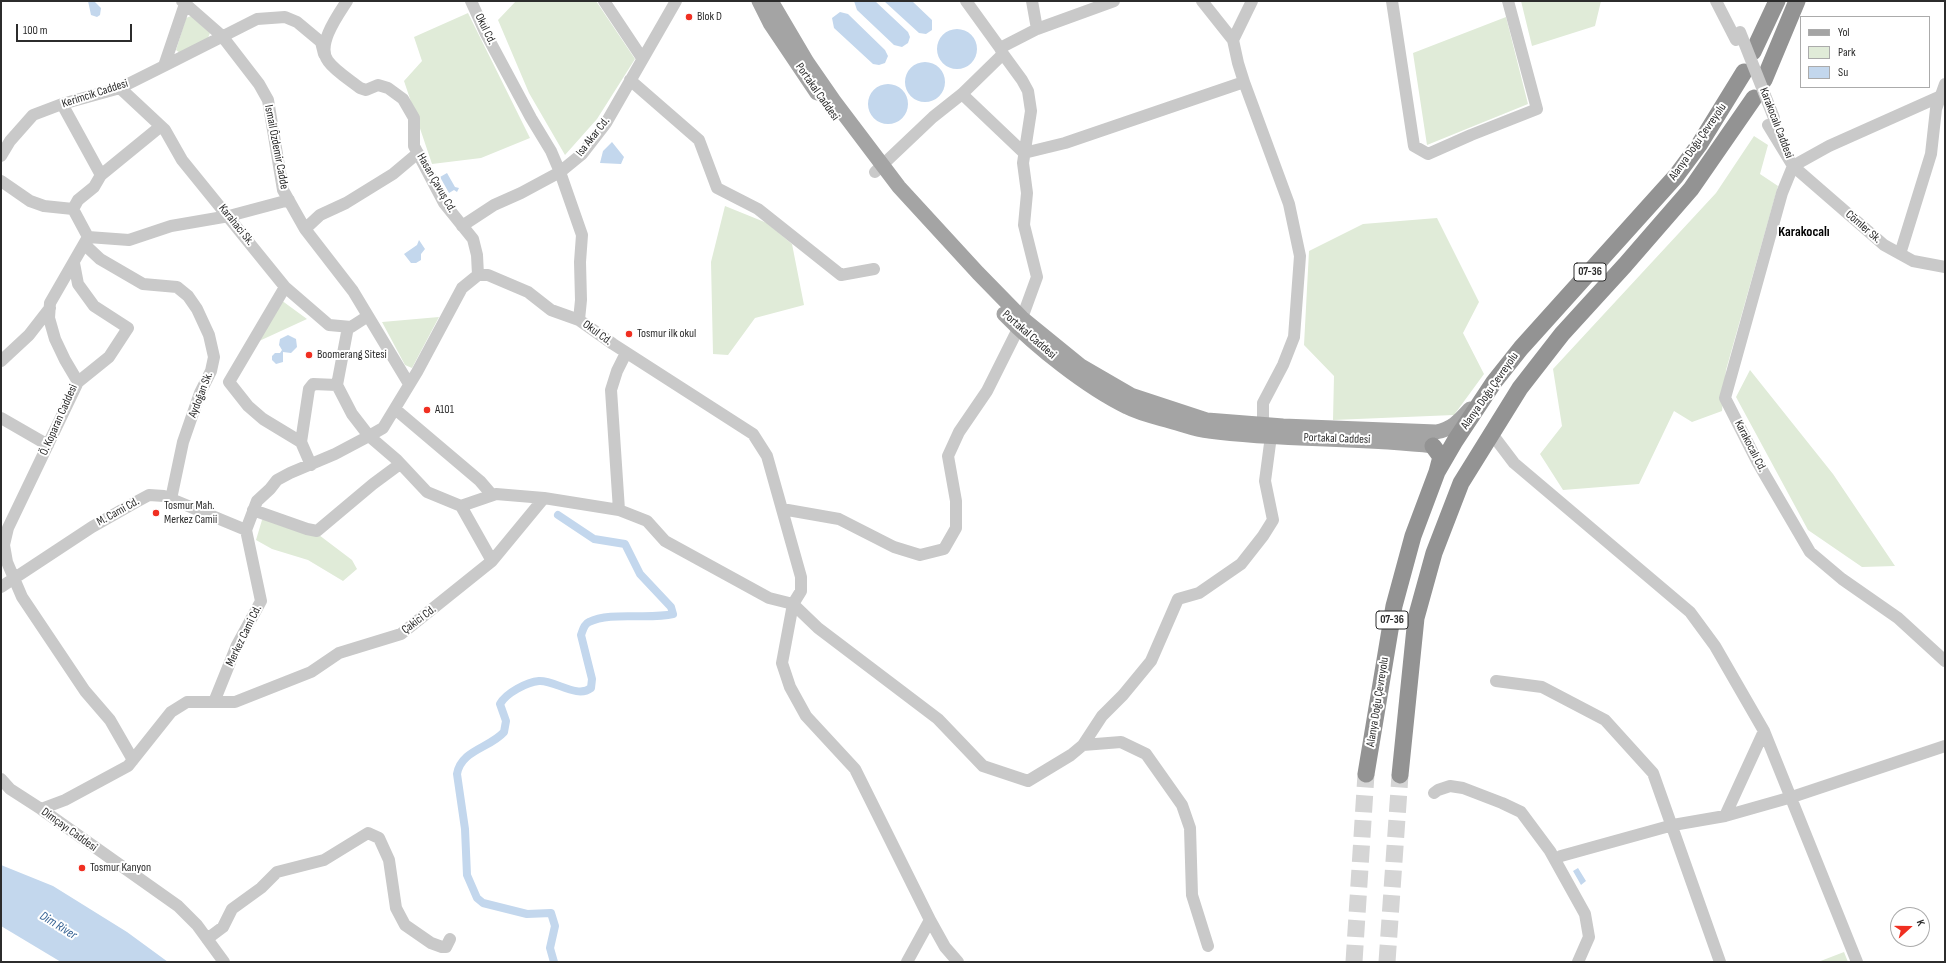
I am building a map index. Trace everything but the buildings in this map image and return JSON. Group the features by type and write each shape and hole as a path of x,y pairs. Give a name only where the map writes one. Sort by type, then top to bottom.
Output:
{"highway":[{"path":"1753,52 1777,1"},
{"path":"1764,80 1797,1"},
{"name":"Alanya Doğu Çevreyolu","path":"1366,774 1394,606 1413,536 1437,472 1455,441 1494,382 1520,348 1676,176 1699,145 1744,72"},
{"name":"Alanya Doğu Çevreyolu","path":"1400,775 1416,618 1434,553 1461,483 1520,388 1562,334 1625,265 1691,189 1754,98"},
{"path":"1434,439 1441,457 1437,472"}],"main road":[{"name":"Portakal Caddesi","path":"759,1 770,23 803,75 879,169"},
{"name":"Portakal Caddesi","path":"771,1 807,62 879,169 892,194 965,274 1077,376 1128,408 1207,431 1267,430 1402,442 1434,439"},
{"path":"1434,439 1447,429 1457,424 1494,382"}],"street":[{"path":"324,54 328,32 347,1"},
{"name":"Okul Cd.","path":"471,1 486,34 531,118 551,151 582,235 580,262 581,300 579,320 626,353 753,434 767,456 801,577 801,591 793,604 782,663 790,687 806,716 855,768 930,920 945,947 958,962"},
{"path":"604,1 642,58"},
{"name":"Isa Akar Cd.","path":"462,226 494,205 521,193 560,172 582,154 606,123 676,1"},
{"path":"782,509 839,519 894,547 920,555 944,549 956,528 956,501 948,456 960,432 987,391 1020,324 1036,277 1024,225 1027,193 1023,162 1028,141 1031,111 1028,91 1022,80 966,1"},
{"path":"1032,1 1038,29"},
{"path":"879,169 932,117 962,94 1001,51 1038,29 1114,1"},
{"path":"461,506 496,494 544,498 619,510 647,521 666,541 769,598 793,604 818,628 938,719 983,766 1028,781 1071,755 1084,745 1102,716 1123,695 1151,661 1178,599 1199,593 1241,564 1263,536 1273,520 1264,481 1267,430 1263,403 1283,365 1294,337 1300,256 1289,204 1244,82 1233,40 1202,1"},
{"path":"1233,40 1252,1"},
{"path":"1392,1 1414,146 1428,154 1537,109 1508,1"},
{"name":"Karakocalı Caddesi","path":"1716,1 1738,36"},
{"name":"Karakocalı Caddesi","path":"1725,1 1771,121 1793,166"},
{"path":"164,66 184,2"},
{"name":"Ismail Ôzdemir Cadde","path":"184,2 222,36 259,84 268,100 283,190 305,229 352,291 409,384"},
{"name":"Hasan Çavuş Cd.","path":"164,66 257,19 285,17 298,22 321,42 328,62 360,88 366,90 378,84 388,88 403,99 414,118 414,146 444,203 473,239 477,255 478,275"},
{"name":"Kerimcik Caddesi","path":"1,156 10,141 33,115 62,104 120,88 164,66"},
{"path":"630,80 699,140 717,188 758,209 841,275 874,269"},
{"path":"1024,153 1065,143 1244,82"},
{"path":"1900,254 1931,154 1936,109 1945,84"},
{"name":"Karahaci Sk.","path":"120,88 165,130 182,160 229,216 285,287 329,325 348,327"},
{"path":"962,94 1024,153"},
{"path":"1793,166 1829,146 1940,96"},
{"path":"62,104 101,175"},
{"path":"73,209 78,200 94,186 101,175 160,126"},
{"path":"305,229 320,215 346,203 393,174 418,153"},
{"name":"Cömler Sk.","path":"1793,166 1884,245 1913,261 1945,268"},
{"name":"Karakocalı Cd.","path":"1793,166 1782,193 1725,398 1758,463 1810,552 1842,579 1898,618 1945,661"},
{"path":"1,181 30,201 44,206 73,209"},
{"path":"73,209 86,240 129,240 171,226 229,216 289,200"},
{"name":"Ö. Koparan Caddesi","path":"86,240 74,263 61,281 50,303 49,318 55,339 78,382 64,407 48,445 7,517 8,528 4,545 7,562 26,603 85,691 110,720 133,760"},
{"name":"Aydoğan Sk.","path":"86,240 100,259 143,284 177,287 188,296 198,309 209,335 214,357 211,371 200,393 183,442 170,499"},
{"path":"74,263 78,284 94,306 128,328 109,357 78,382"},
{"path":"246,530 257,501 270,490 277,480 311,465 383,428 462,288 478,275 488,274 528,292 551,310 579,320"},
{"path":"229,382 285,287"},
{"path":"1,361 29,335 50,308"},
{"path":"368,316 352,327 348,327 337,385 352,414 369,436 400,464 427,492 461,506 492,560"},
{"path":"619,510 611,390 617,371 626,353"},
{"path":"211,371 229,382 248,406 263,419 301,442"},
{"path":"311,465 301,442 308,389 313,384 337,385"},
{"path":"395,409 480,481 492,495"},
{"path":"1,418 48,445"},
{"path":"1492,434 1514,463 1690,612 1715,646 1764,732 1792,797 1857,962"},
{"path":"253,510 307,529 317,531 373,484 400,464"},
{"name":"M. Cami Cd.","path":"1,586 92,527 149,495 164,496 246,530"},
{"name":"Çakici Cd.","path":"214,702 235,702 311,672 339,652 401,634 492,560 544,498"},
{"name":"Merkez Cami Cd.","path":"214,702 238,645 261,601 246,530"},
{"path":"1496,681 1542,686 1604,720 1653,773 1673,825 1693,888 1720,962"},
{"path":"41,809 65,800 128,766 171,712 187,702 214,702"},
{"path":"1725,816 1764,732"},
{"path":"1084,745 1121,742 1146,754 1182,805 1190,828 1192,895 1208,946"},
{"path":"1555,860 1561,856 1673,825 1725,816 1792,797 1945,746"},
{"name":"Dimçayı Caddesi","path":"1,779 10,789 41,809 178,906 197,925 224,962"},
{"path":"1434,793 1450,786 1463,788 1502,802 1521,812 1550,851 1586,914 1589,937 1578,962"},
{"path":"207,939 224,927 232,909 261,888 277,872 324,860 368,833 379,838 389,860 396,908 405,925 431,943 442,947 446,946 450,939"},
{"path":"907,962 930,920"}],"green space":[{"path":"516,1 596,1 635,59 597,119 565,155 529,93 498,20"},
{"path":"1521,1 1601,1 1595,26 1532,46"},
{"path":"468,13 530,138 481,158 432,164 404,81 422,61 414,37"},
{"path":"191,16 210,33 208,38 180,53 176,50 186,18"},
{"path":"1506,17 1528,104 1427,145 1413,53"},
{"path":"1754,136 1768,145 1760,174 1778,186 1726,370 1722,411 1692,422 1674,411 1639,484 1563,490 1540,454 1562,426 1553,369 1716,193"},
{"path":"725,206 767,223 792,244 804,305 755,318 728,355 713,354 711,262"},
{"path":"1437,218 1479,302 1463,333 1484,374 1454,415 1333,420 1334,376 1304,345 1309,251 1363,224"},
{"path":"281,300 307,319 257,342"},
{"path":"439,317 412,368 405,365 382,322"},
{"path":"1750,370 1833,474 1895,566 1862,567 1808,530 1736,397"},
{"path":"265,519 319,535 352,560 357,569 343,581 308,560 272,549 256,540 262,520"},
{"path":"1844,952 1848,962 1818,962"}],"water":[{"path":"88,1 94,1 101,8 100,15 97,17 91,15"},
{"path":"854,1 875,1 908,32 910,37 908,43 902,47 894,45 857,10"},
{"path":"884,1 912,1 932,20 932,30 926,34 919,33"},
{"path":"840,12 848,14 885,50 888,56 885,63 879,65 873,64 834,28 832,18"},
{"path":"957,29 965,31 971,35 975,41 977,49 975,57 971,63 965,67 957,69 949,67 943,63 939,57 937,49 939,41 943,35 949,31"},
{"path":"925,62 933,64 939,68 943,74 945,82 943,90 939,96 933,100 925,102 917,100 911,96 907,90 905,82 907,74 911,68 917,64"},
{"path":"888,84 896,86 902,90 906,96 908,104 906,112 902,118 896,122 888,124 880,122 874,118 870,112 868,104 870,96 874,90 880,86"},
{"path":"612,142 624,157 621,164 600,163 603,151"},
{"path":"447,173 455,187 459,188 457,192 454,190 449,193 440,177"},
{"path":"419,240 425,249 421,254 421,260 416,263 411,263 404,254 417,245"},
{"path":"288,335 296,339 297,347 291,353 283,352 283,362 276,364 272,360 272,356 275,353 280,353 282,350 279,345 280,339"},
{"name":"Dim River","path":"1,865 53,886 127,932 168,962 61,962 1,926"},
{"path":"1578,868 1586,881 1581,885 1573,871"}],"waterway":[{"path":"554,962 550,948 555,926 551,913 527,914 483,903 477,898 467,875 465,829 457,774 460,766 470,754 491,742 504,732 506,721 500,704 512,692 529,683 539,681 545,681 579,691 585,691 591,688 592,679 581,635 587,623 608,617 663,616 673,614 671,607 640,574 625,544 594,539 558,515"}],"tunnel":[{"path":"1354,962 1366,774"},
{"path":"1387,962 1400,775"}],"place":[{"name":"Blok D","path":"689,17"},
{"name":"Tosmur ilk okul","path":"629,334"},
{"name":"Boomerang Sitesi","path":"309,355"},
{"name":"A101","path":"427,410"},
{"name":"Tosmur Mah. Merkez Camii","path":"156,513"},
{"name":"Tosmur Kanyon","path":"82,868"}],"district":[{"name":"Karakocalı","path":"1804,232"}]}
